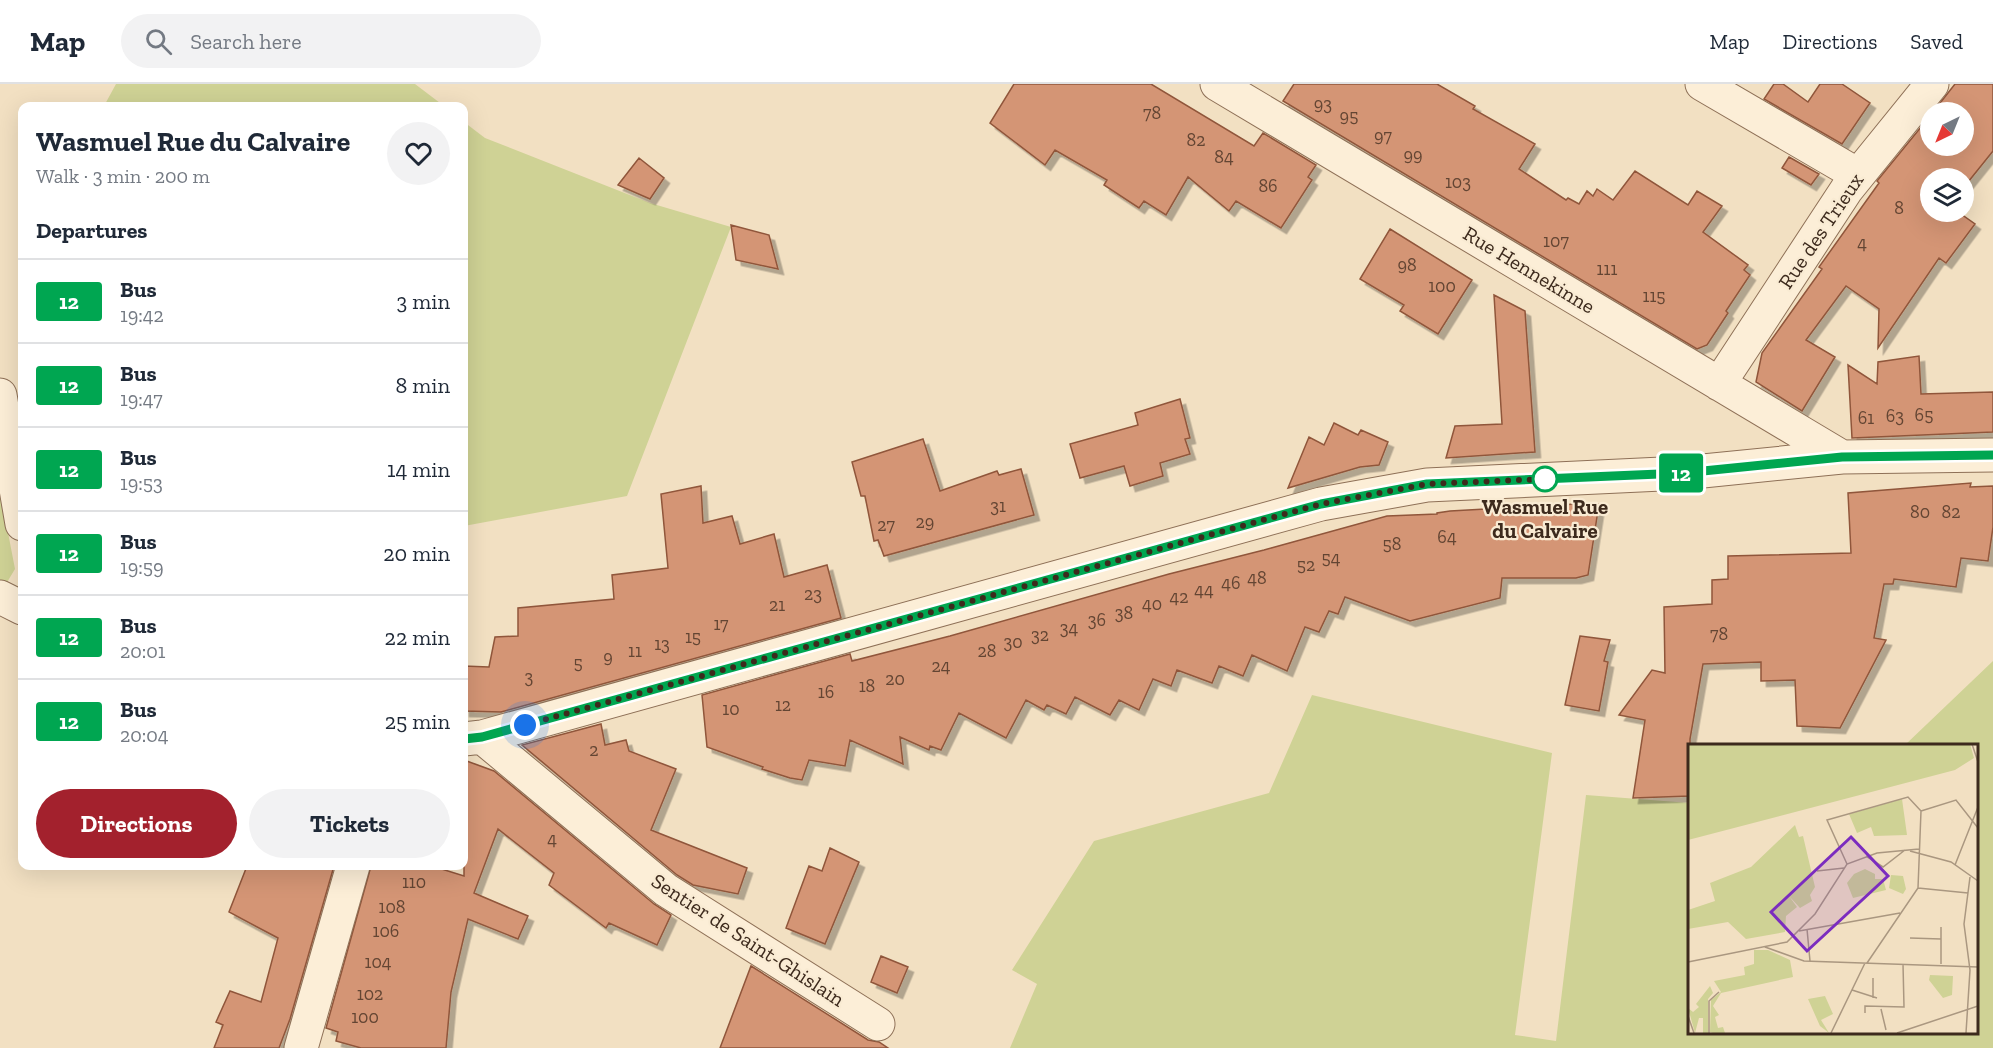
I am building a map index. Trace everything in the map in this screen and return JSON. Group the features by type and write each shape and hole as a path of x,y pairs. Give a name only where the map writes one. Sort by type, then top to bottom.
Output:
{"street":[{"name":"Rue Hennekinne","path":"1217,84 1842,457"},
{"path":"1702,84 1858,175"},
{"name":"Rue des Trieux","path":"1719,384 1847,189 1932,84"},
{"path":"0,395 18,501"},
{"path":"473,738 1321,504 1427,484 1683,473 1842,457 1993,455"},
{"path":"0,597 18,606"},
{"name":"Sentier de Saint-Ghislain","path":"473,738 666,890 878,1024"},
{"path":"301,1048 352,870"}],"green space":[{"path":"116,84 415,84 439,102 106,102"},
{"path":"468,125 485,138 650,203 731,227 627,496 468,525"},
{"path":"0,491 15,569 6,584 0,581"},
{"path":"1993,661 1993,1048 1010,1048 1037,984 1012,970 1094,841 1269,793 1312,695 1552,753 1515,1035 1556,1041 1586,795 1688,803 1688,1033 1978,1033 1978,744 1906,744"}],"building":[{"path":"1014,84 1151,84 1254,146 1263,133 1316,165 1308,177 1312,180 1281,228 1236,201 1229,211 1188,177 1166,215 1144,201 1139,208 1104,185 1107,180 1055,150 1045,165 990,123"},
{"path":"1294,84 1437,84 1475,106 1473,109 1535,144 1519,169 1566,200 1568,198 1579,204 1587,191 1593,196 1597,189 1613,200 1635,171 1688,205 1697,191 1722,206 1703,232 1748,265 1744,270 1750,275 1707,345 1697,349 1283,101"},
{"path":"1774,84 1783,84 1808,102 1820,84 1842,84 1870,103 1842,144 1764,99"},
{"path":"1955,84 1993,84 1993,151 1974,175 1974,168 1920,168 1920,222 1972,222 1975,224 1946,263 1939,258 1878,348 1879,309 1846,286 1806,340 1835,357 1802,411 1756,382 1762,353 1822,269 1819,267 1879,183 1877,181 1920,128 1920,156 1974,156 1974,102 1941,102"},
{"path":"1789,157 1819,174 1811,185 1782,168"},
{"path":"639,158 664,178 650,199 618,185"},
{"path":"731,225 769,235 778,269 736,260"},
{"path":"1390,229 1472,280 1438,334 1400,311 1404,305 1360,279"},
{"path":"1494,295 1525,311 1535,452 1446,458 1455,426 1502,424"},
{"path":"1919,356 1921,394 1993,392 1993,432 1852,438 1848,365 1877,384 1878,362"},
{"path":"1180,399 1190,438 1185,439 1190,454 1160,463 1163,476 1130,486 1124,466 1080,478 1070,444 1138,425 1135,413"},
{"path":"1334,423 1358,435 1361,430 1388,442 1379,465 1360,467 1288,488 1309,437 1324,445"},
{"path":"923,439 940,491 997,471 999,475 1021,469 1034,515 884,556 878,540 874,541 865,496 861,496 852,462"},
{"path":"1971,483 1970,487 1993,486 1993,527 1988,561 1961,558 1956,587 1894,579 1893,584 1884,584 1874,638 1886,640 1840,728 1797,726 1795,680 1761,681 1761,662 1703,664 1690,744 1688,744 1688,796 1633,798 1645,720 1619,715 1652,670 1665,673 1664,607 1712,604 1712,580 1728,579 1728,556 1851,553 1848,493"},
{"path":"701,486 703,523 732,516 740,544 774,534 784,577 827,565 841,618 501,712 468,711 468,666 489,667 495,637 518,636 518,608 614,599 612,575 668,568 661,494"},
{"path":"1599,504 1588,575 1576,578 1502,578 1500,598 1410,621 1345,597 1338,614 1329,611 1319,632 1305,627 1287,671 1252,655 1243,676 1219,666 1212,683 1177,670 1171,686 1153,679 1139,710 1119,700 1110,715 1075,697 1066,714 1047,705 1044,710 1026,700 1006,738 959,713 941,750 930,746 929,750 900,737 903,764 850,740 845,766 809,760 802,780 762,769 763,767 707,747 702,695 850,654 852,661 950,636 1387,516"},
{"path":"1580,636 1610,640 1604,661 1608,662 1599,711 1565,705"},
{"path":"601,724 605,745 626,740 629,751 676,769 651,830 747,868 738,894 693,885 677,875 522,745"},
{"path":"468,761 494,771 654,904 671,915 657,945 609,923 606,928 549,885 554,873 498,829 474,893 528,916 518,939 468,919 451,992 446,1048 361,1048 336,1041 338,1032 326,1028 370,870 445,870 464,876 464,870 468,870"},
{"path":"830,848 859,862 825,944 786,928 809,866 822,871"},
{"path":"245,870 333,870 290,1019 279,1048 214,1048 223,1025 216,1022 230,991 261,1002 278,938 229,912"},
{"path":"881,956 908,967 897,993 871,982"},
{"path":"751,966 868,1040 879,1042 888,1048 720,1048"}],"bus line":[{"name":"12","path":"468,739 482,737 1321,504 1427,484 1683,473 1842,457 1993,455"}],"place":[{"name":"Wasmuel Rue du Calvaire","path":"1545,479"}],"route":[{"path":"525,725 1321,504 1427,484 1545,479"}]}
